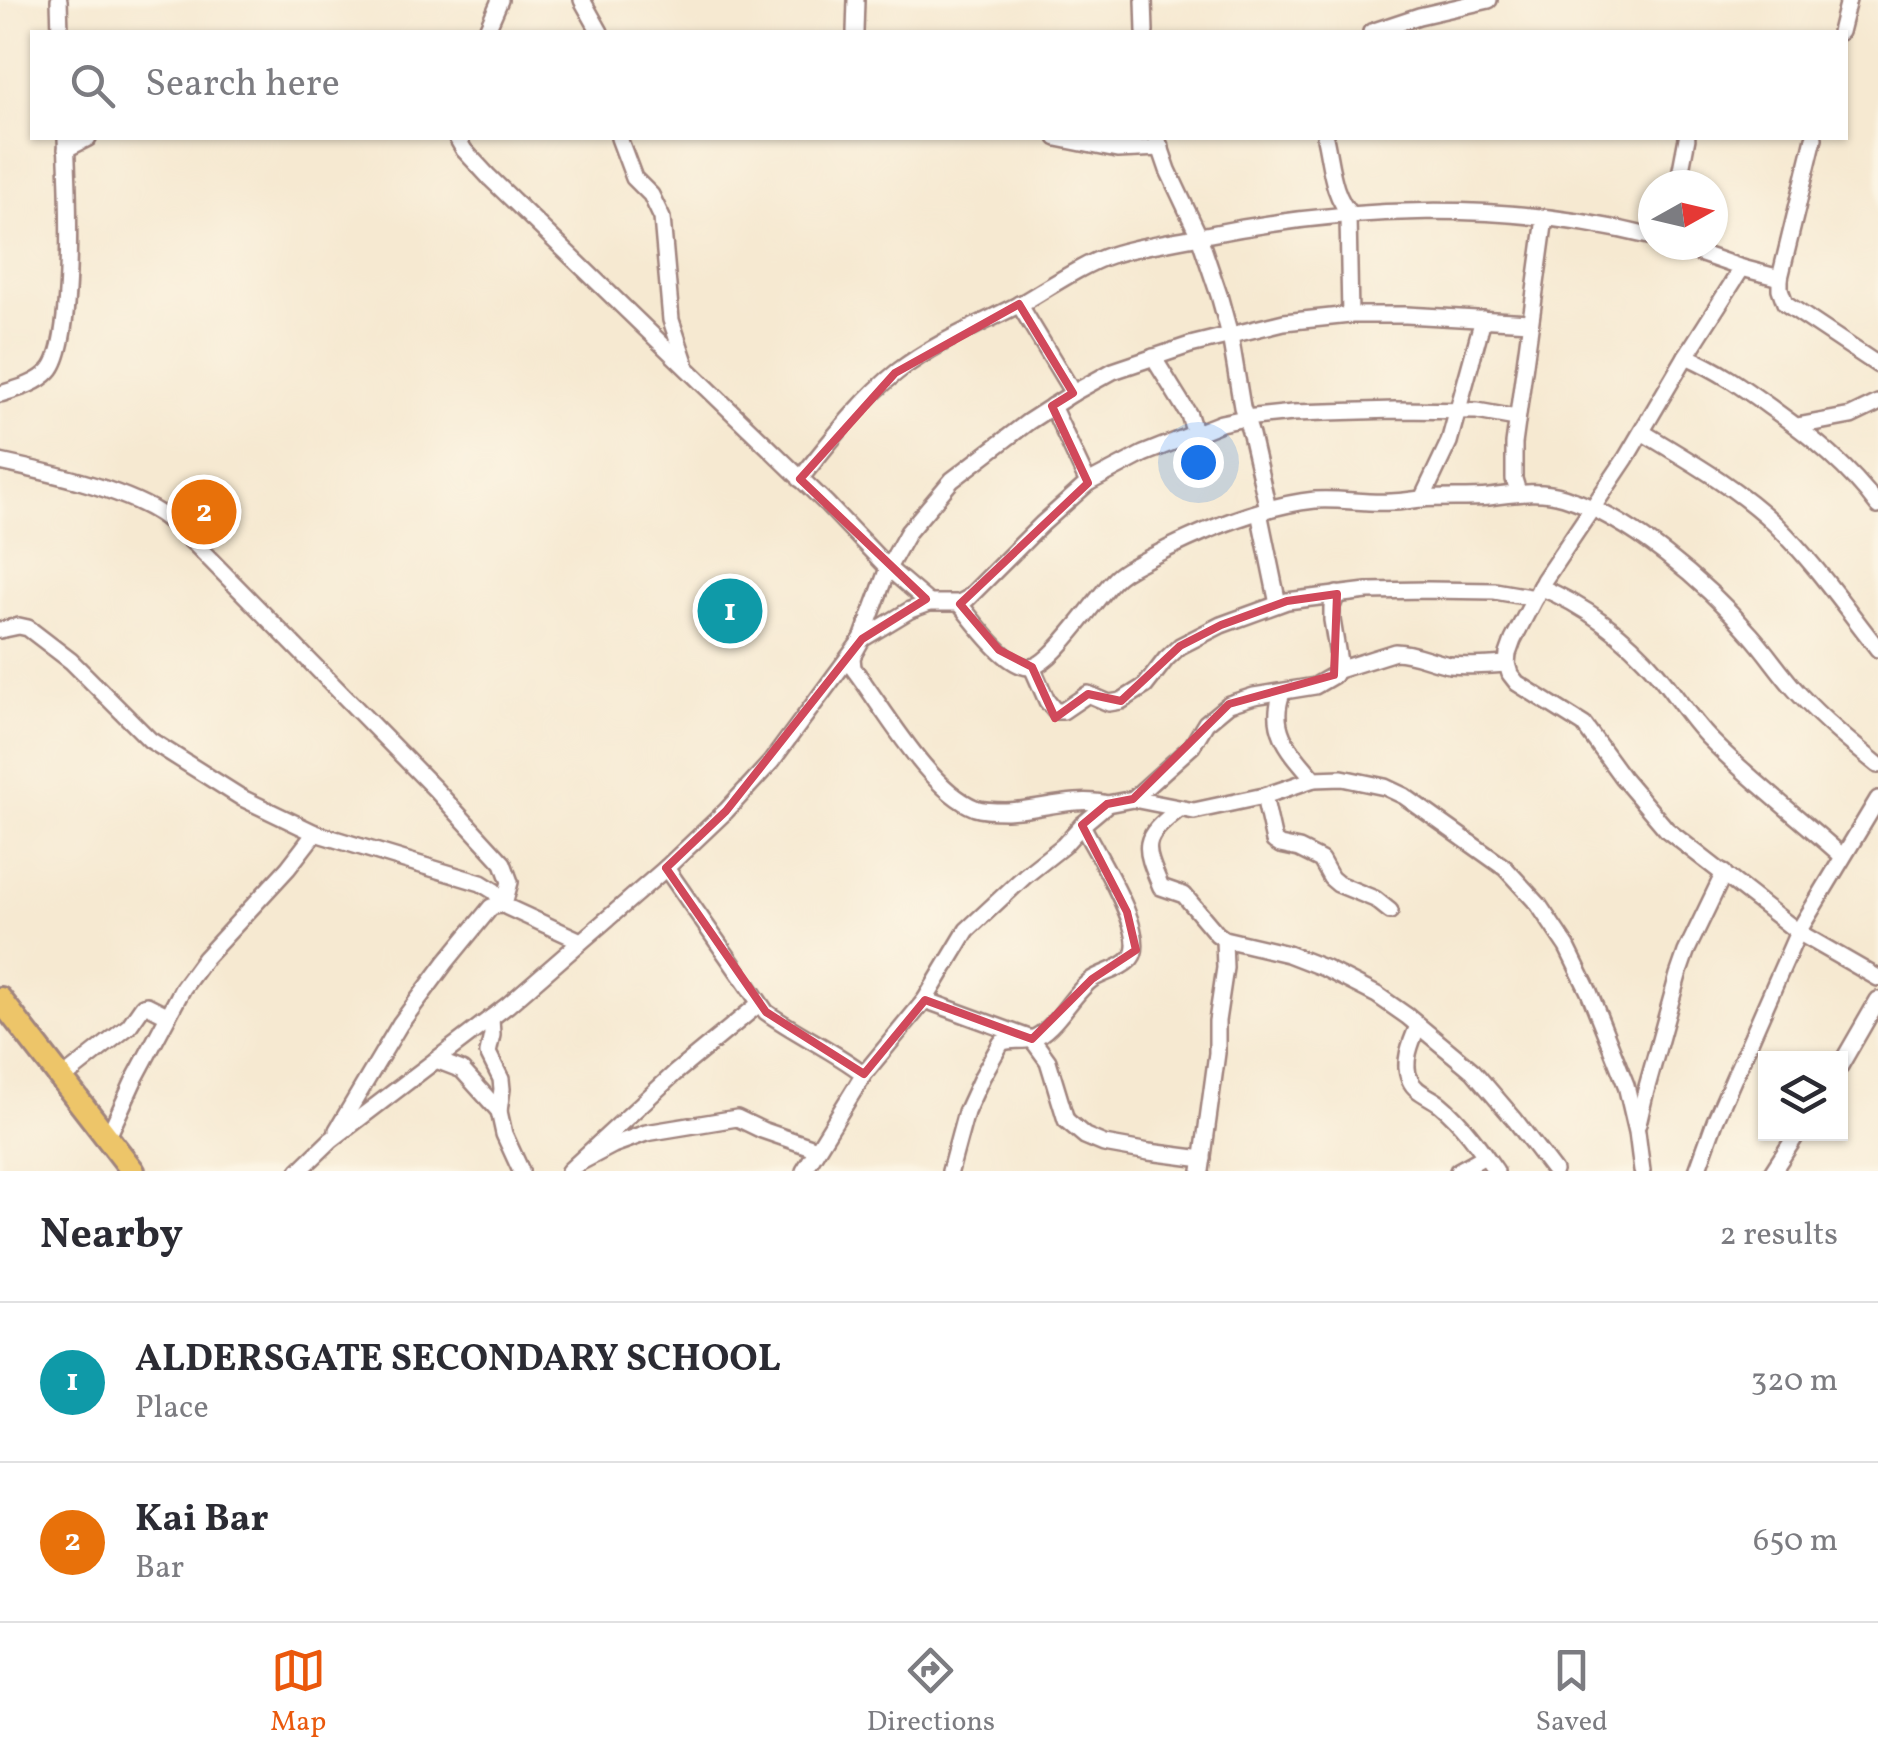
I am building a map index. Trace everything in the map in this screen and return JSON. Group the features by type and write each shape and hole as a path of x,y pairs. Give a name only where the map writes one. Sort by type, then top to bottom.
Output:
{"highway":[{"path":"0,1000 133,1171"}],"street":[{"path":"58,0 60,30"},
{"path":"487,30 500,0"},
{"path":"582,0 599,30"},
{"path":"855,30 856,0"},
{"path":"1144,0 1144,30"},
{"path":"1377,30 1489,0"},
{"path":"1840,30 1848,0"},
{"path":"458,140 488,178 800,478 888,568 929,602"},
{"path":"620,140 634,178 651,195 662,218 671,320 689,370"},
{"path":"1067,140 1117,150 1159,143 1199,236 1230,336 1278,604"},
{"path":"1326,140 1337,194 1350,216 1350,316"},
{"path":"1681,170 1686,140"},
{"path":"1814,140 1780,288 1785,303 1878,364"},
{"path":"0,394 40,378 60,353 67,283 66,144"},
{"path":"800,478 862,407 895,374 924,353 1107,256 1298,220 1392,212 1484,213 1572,220 1638,233"},
{"path":"1518,492 1513,467 1516,418 1545,218"},
{"path":"1719,260 1780,278"},
{"path":"1742,268 1642,432 1537,592 1513,640 1508,664 1510,674 1518,682 1584,725 1667,830 1798,932 1878,978"},
{"path":"1019,304 1073,392"},
{"path":"1530,322 1350,316 1284,322 1190,345 1114,371 1052,406 952,480 908,532 888,568 852,657 853,668 916,757 951,792 976,808 1002,811 1134,799 1178,810 1208,810 1314,779 1342,778 1404,796 1505,868 1526,889 1567,947 1626,1084 1642,1171"},
{"path":"1422,498 1449,442 1483,318"},
{"path":"1686,356 1730,377 1797,426 1845,467 1878,506"},
{"path":"1153,357 1189,415 1195,434"},
{"path":"1797,426 1851,416 1878,404"},
{"path":"1052,406 1088,483"},
{"path":"299,1171 331,1140 491,1018 666,868 772,762 862,639 910,610 929,602 959,603 978,590 1088,483 1143,454 1245,418 1293,412 1395,410 1477,411 1516,418"},
{"path":"1642,432 1719,480 1771,521 1828,582 1878,649"},
{"path":"0,462 123,496 160,513 195,544 503,863 510,882 504,904"},
{"path":"959,603 1000,650 1024,667 1032,667 1053,653 1114,578 1171,546 1264,510 1318,500 1390,502 1518,492 1561,495 1626,528 1716,597 1799,694 1878,764"},
{"path":"1032,667 1047,701 1056,711 1088,694 1114,704 1146,686 1180,646 1221,625 1278,604 1367,591 1537,592 1574,603 1622,639 1655,670 1707,737 1842,856"},
{"path":"1337,594 1332,620 1338,670"},
{"path":"0,630 28,628 71,661 150,740 242,798 316,833 481,883 514,912 581,942"},
{"path":"1134,799 1192,746 1206,723 1228,704 1315,686 1338,670 1395,652 1450,664 1508,664"},
{"path":"1282,693 1276,716 1281,734 1314,779"},
{"path":"1264,796 1274,841 1322,860 1338,884 1375,899 1390,911"},
{"path":"1697,1171 1798,932 1878,799"},
{"path":"804,1171 864,1074 925,1000 967,930 1106,804"},
{"path":"1178,810 1148,840 1149,857 1161,887 1184,895 1224,939 1288,954 1378,995 1472,1071 1554,1171"},
{"path":"950,1171 966,1112 1001,1043 1032,1039 1056,1021 1092,979 1129,961 1136,950 1127,912 1082,825"},
{"path":"107,1139 167,1015 205,958 316,833"},
{"path":"666,868 759,1004 783,1024 838,1054 864,1074"},
{"path":"1637,1132 1678,975 1724,873"},
{"path":"331,1140 400,1024 484,914 495,905 504,904"},
{"path":"925,1000 1032,1039 1048,1061 1066,1120 1074,1129 1104,1144 1202,1165 1218,1053 1224,939"},
{"path":"1848,1052 1878,1000"},
{"path":"573,1167 675,1073 759,1004"},
{"path":"62,1078 120,1034 143,1006 167,1015"},
{"path":"491,1018 488,1051 502,1089 499,1111 504,1134 522,1171"},
{"path":"1418,1026 1408,1056 1412,1084 1447,1111 1496,1171"},
{"path":"436,1060 462,1070 499,1111"},
{"path":"573,1167 613,1145 646,1133 732,1118 817,1149"},
{"path":"1778,1169 1793,1141"},
{"path":"1458,1171 1485,1156"}],"highlighted area":[{"path":"1019,304 1073,393 1052,406 1088,483 960,604 999,650 1032,667 1055,718 1088,694 1121,701 1180,646 1221,625 1287,601 1337,594 1334,675 1229,704 1133,799 1107,804 1082,825 1127,912 1136,950 1092,979 1032,1039 925,1000 864,1074 766,1012 666,868 726,811 862,639 926,599 800,479 895,373"}],"place":[{"name":"Kai Bar","path":"204,512"},
{"name":"ALDERSGATE SECONDARY SCHOOL","path":"730,611"}]}
